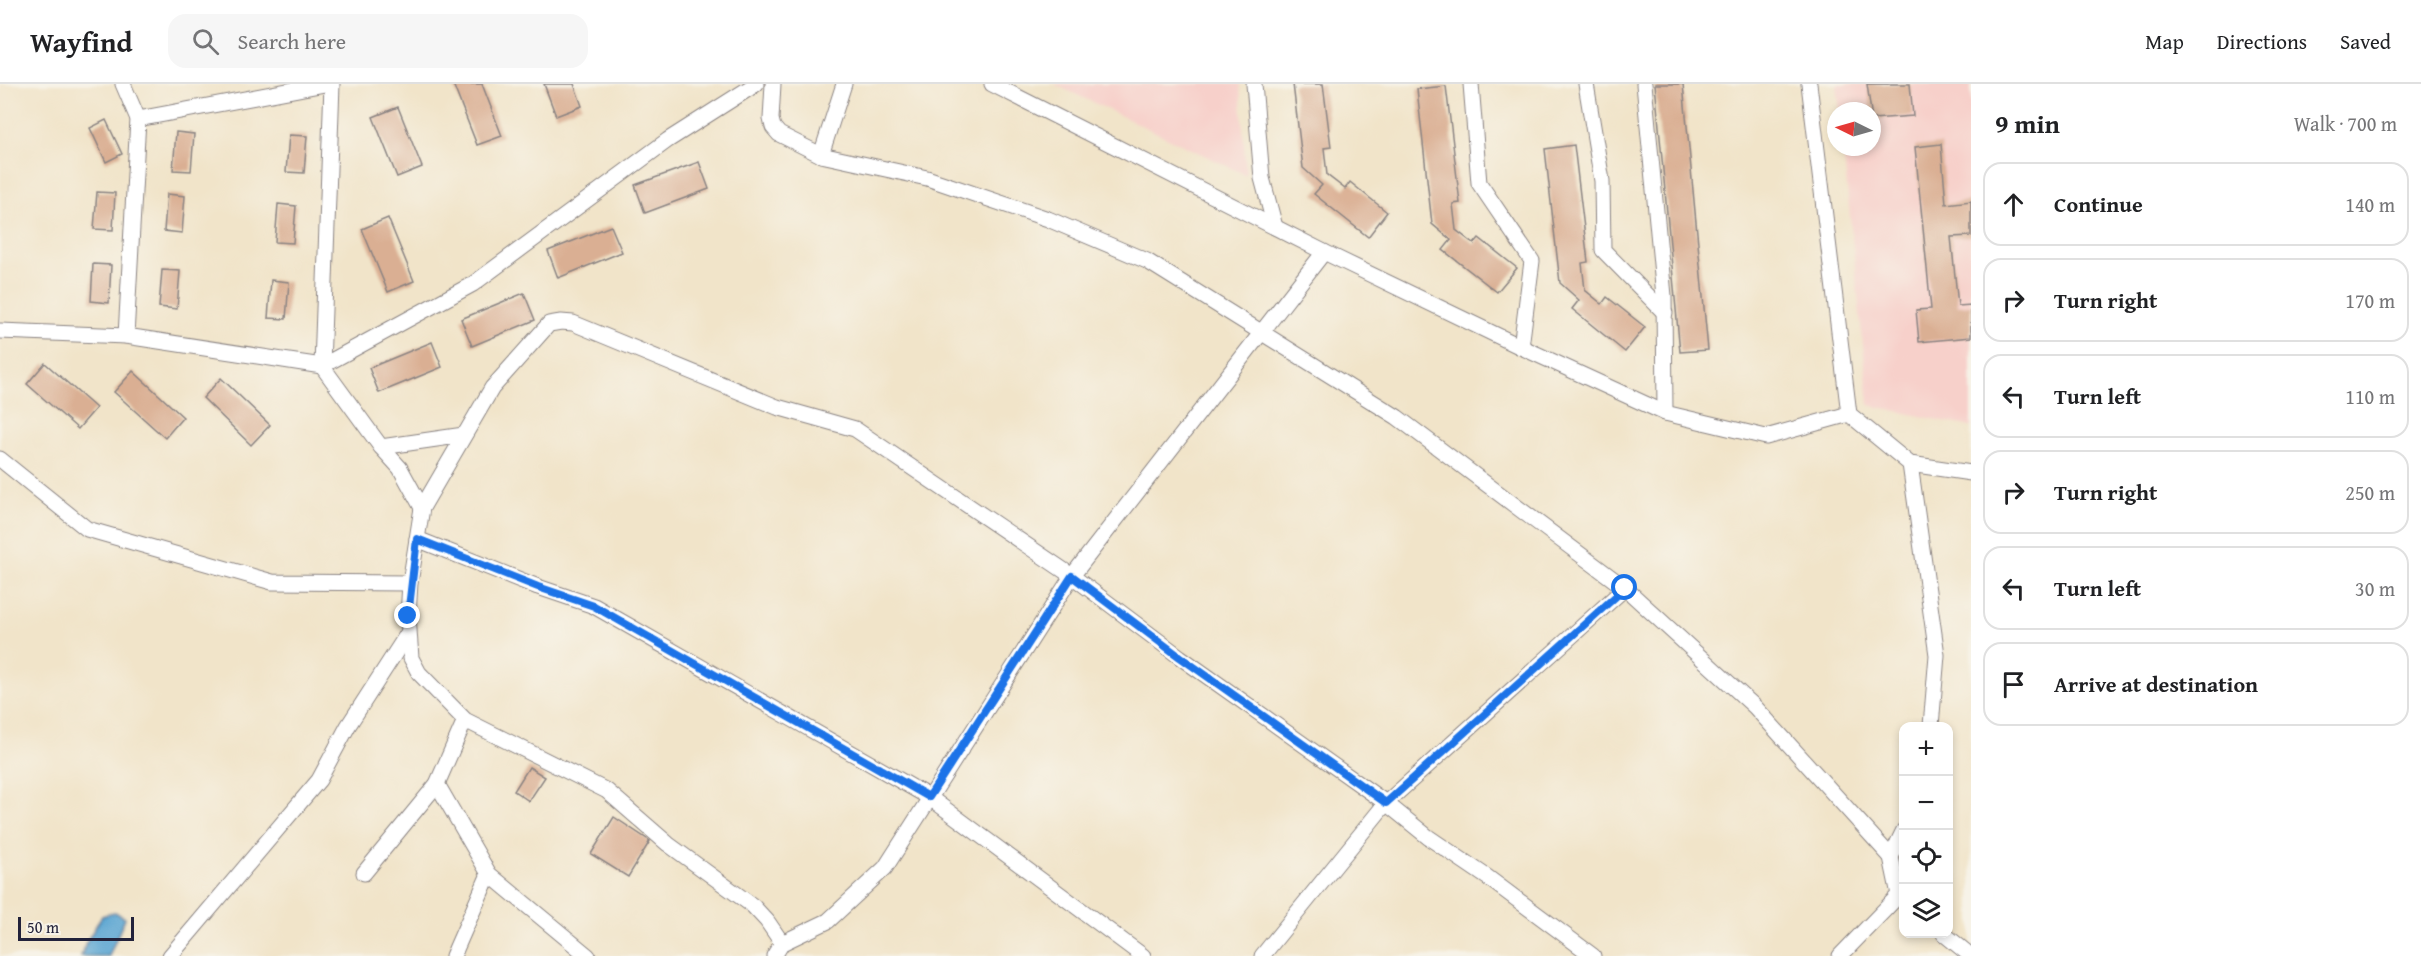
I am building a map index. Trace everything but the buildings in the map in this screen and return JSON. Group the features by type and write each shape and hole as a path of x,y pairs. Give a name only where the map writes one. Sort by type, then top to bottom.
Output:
{"street":[{"path":"123,84 138,118 126,336"},
{"path":"138,118 325,84"},
{"path":"332,84 322,366 381,447 400,468 422,508"},
{"path":"0,331 126,336 322,366 473,284 668,140 756,84"},
{"path":"773,84 771,119 776,131 820,155 927,178 1048,219 1147,261 1397,417 1625,588 1755,707 1891,857 1899,889"},
{"path":"820,155 844,84"},
{"path":"992,84 1324,252 1665,413 1766,437 1849,414"},
{"path":"1254,84 1262,178 1275,227"},
{"path":"1471,84 1479,183 1532,261 1521,347"},
{"path":"1587,84 1602,182 1603,250 1665,313"},
{"path":"1644,84 1665,313 1665,413"},
{"path":"1809,84 1849,414 1910,464 1971,473"},
{"path":"1324,252 1072,576 885,868 828,921 778,950 753,906 668,844 607,790 465,720 419,674 411,658 408,633 410,583 422,508 492,388 545,326 555,322 568,322 777,407 855,429 1072,576 1180,657 1386,803 1428,837 1593,956"},
{"path":"381,447 464,435"},
{"path":"0,459 87,529 272,582 410,583"},
{"path":"1910,464 1937,655 1930,722"},
{"path":"417,539 538,587 594,606 929,797 1143,956"},
{"path":"1262,956 1386,803 1625,588"},
{"path":"170,956 319,780 348,726 408,633"},
{"path":"364,873 437,784 465,720"},
{"path":"437,784 489,874 588,956"},
{"path":"1891,857 1899,841"},
{"path":"453,956 489,874"},
{"path":"1840,956 1899,899"},
{"path":"1950,938 1971,956"}],"shaded area":[{"path":"1054,84 1240,84 1246,175"},
{"path":"1837,84 1971,84 1971,427 1869,405 1844,156 1881,156 1881,102 1839,102"}],"water":[{"path":"115,912 125,918 109,956 81,956 102,916"}],"route":[{"path":"408,616 410,583 417,539 538,587 594,606 929,797 1072,576 1180,657 1386,803 1625,588"}]}
